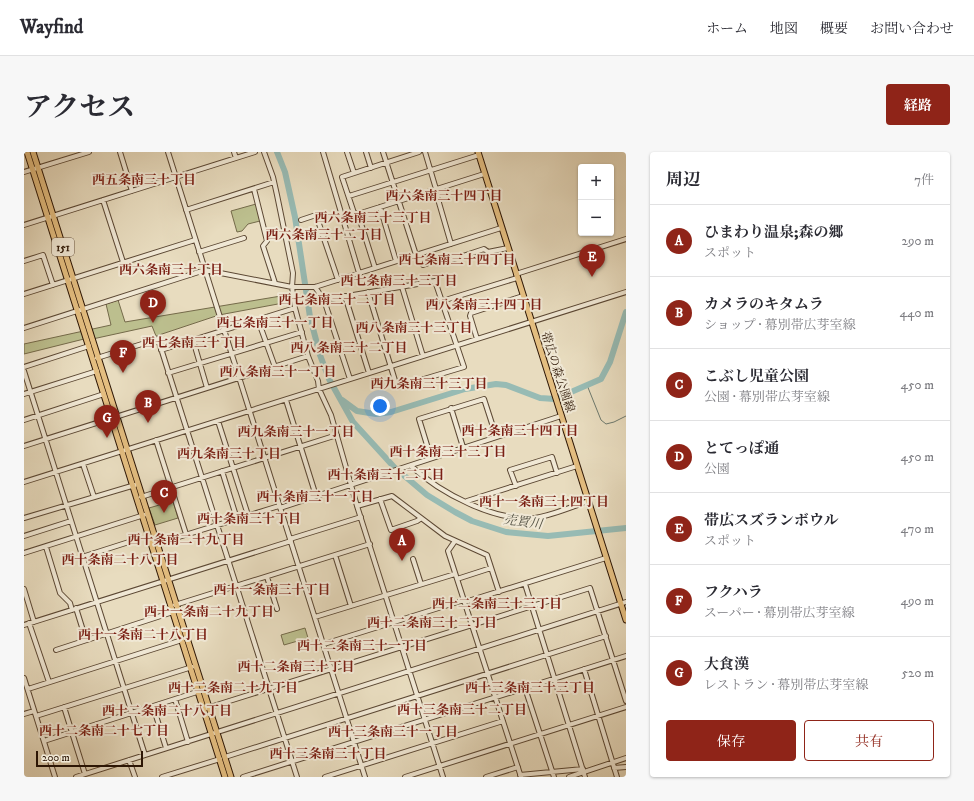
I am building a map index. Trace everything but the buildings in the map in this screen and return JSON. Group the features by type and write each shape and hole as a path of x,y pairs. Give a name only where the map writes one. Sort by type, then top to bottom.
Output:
{"main road":[{"name":"151","path":"27,152 35,169 51,217 71,279 89,346 96,358 97,371 104,394 114,417"},
{"name":"151","path":"33,152 35,169"},
{"name":"帯広の森公園線","path":"478,154 606,558 624,603 626,620"},
{"name":"151","path":"80,310 222,758 231,777"},
{"name":"151","path":"175,608 182,640 193,666"},
{"name":"151","path":"222,758 225,777"}],"street":[{"path":"24,172 89,152"},
{"path":"120,152 132,191"},
{"path":"168,152 365,777"},
{"path":"234,152 236,158"},
{"path":"24,225 255,152"},
{"path":"264,152 274,182 293,273 295,308 308,356 331,415 357,506 444,777"},
{"path":"323,152 359,273"},
{"path":"347,152 354,173"},
{"path":"366,152 371,168"},
{"path":"383,152 398,201 422,265 443,258 448,261 484,249 488,252 508,248"},
{"path":"375,268 358,214 354,213 342,177 386,163 405,154 419,152"},
{"path":"425,152 451,244"},
{"path":"348,196 478,154"},
{"path":"358,214 484,174"},
{"path":"186,210 274,182"},
{"path":"254,189 267,241 263,246 275,283"},
{"path":"103,200 123,262"},
{"path":"380,207 396,261"},
{"path":"301,220 316,215 338,280"},
{"path":"24,328 205,270 293,287 314,286 338,280 502,228"},
{"path":"199,252 244,238"},
{"path":"442,301 626,239"},
{"path":"24,294 195,240"},
{"path":"24,261 43,255 53,285"},
{"path":"324,300 368,292 435,281 464,367 396,387 368,292"},
{"path":"314,286 324,300 347,380"},
{"path":"402,287 423,356"},
{"path":"24,482 626,292"},
{"path":"345,296 369,373"},
{"path":"477,339 470,316 471,313 523,296"},
{"path":"161,350 295,308"},
{"path":"258,320 275,367"},
{"path":"168,374 302,332"},
{"path":"96,358 158,339 297,777"},
{"path":"193,340 207,388"},
{"path":"24,367 89,346"},
{"path":"24,446 308,356"},
{"path":"24,394 97,371"},
{"path":"24,372 145,755"},
{"path":"24,420 104,394"},
{"path":"432,458 419,419 484,399 496,436"},
{"path":"286,400 316,496"},
{"path":"452,408 464,447"},
{"path":"155,545 237,518 351,485 496,436 561,416"},
{"path":"218,421 248,515"},
{"path":"140,497 337,435"},
{"path":"156,440 186,534"},
{"path":"516,486 510,470 552,457 557,473"},
{"path":"83,464 94,496"},
{"path":"410,466 437,486 475,506 502,516 536,518 588,501"},
{"path":"467,501 577,466"},
{"path":"222,471 237,518"},
{"path":"24,518 136,484"},
{"path":"357,506 392,496 420,519 454,541 487,555 499,592"},
{"path":"380,499 391,530 417,522 420,519"},
{"path":"24,553 76,538 145,514"},
{"path":"24,625 361,517"},
{"path":"24,536 71,521"},
{"path":"82,557 132,541"},
{"path":"454,541 448,551 521,776 552,772 584,773"},
{"path":"56,650 106,634 236,586 370,544"},
{"path":"46,546 60,593 74,609 86,640"},
{"path":"335,555 351,606"},
{"path":"324,644 464,601 499,592 606,558"},
{"path":"413,559 421,584"},
{"path":"457,579 491,568"},
{"path":"315,617 455,574"},
{"path":"267,577 277,608"},
{"path":"525,584 584,773"},
{"path":"207,708 590,588 626,701"},
{"path":"24,589 26,602 49,682"},
{"path":"76,777 624,603"},
{"path":"162,777 606,636"},
{"path":"28,689 182,640"},
{"path":"243,777 626,656"},
{"path":"24,714 64,707 193,666"},
{"path":"584,669 618,777"},
{"path":"24,678 55,777"},
{"path":"525,688 554,777"},
{"path":"44,741 201,691"},
{"path":"175,699 188,742"},
{"path":"153,706 166,748"},
{"path":"64,707 85,774"},
{"path":"405,777 626,708"},
{"path":"325,777 503,721"},
{"path":"569,777 626,758"},
{"path":"129,760 134,777"},
{"path":"486,777 518,767"},
{"path":"614,768 626,767"}],"green space":[{"path":"256,204 260,221 248,224 242,231 237,232 231,211"},
{"path":"293,294 294,301 219,315 156,336 152,326 88,340 84,339 24,354 24,344 111,325 106,304 118,300 125,322"},
{"path":"173,501 178,518 155,525 149,508"},
{"path":"305,628 308,638 284,645 281,635"}],"waterway":[{"name":"売買川","path":"277,152 285,172 295,217 310,317 320,355 329,379 353,422 394,467 427,495 455,512 472,521 506,532 548,536 626,528"},
{"path":"342,400 357,411 376,414 391,412 465,389 496,384 506,385 540,398 555,399 601,379 610,362 626,312"},
{"path":"587,385 601,420 606,424 626,416"}],"place":[{"name":"帯広スズランボウル","path":"592,277"},
{"name":"とてっぽ通","path":"153,323"},
{"name":"フクハラ","path":"123,373"},
{"name":"カメラのキタムラ","path":"148,423"},
{"name":"大食漢","path":"107,438"},
{"name":"こぶし児童公園","path":"164,513"},
{"name":"ひまわり温泉;森の郷","path":"402,561"}],"district":[{"name":"西五条南三十丁目","path":"144,179"},
{"name":"西六条南三十四丁目","path":"444,195"},
{"name":"西六条南三十三丁目","path":"373,217"},
{"name":"西六条南三十二丁目","path":"324,234"},
{"name":"西七条南三十四丁目","path":"457,259"},
{"name":"西六条南三十丁目","path":"171,269"},
{"name":"西七条南三十三丁目","path":"399,280"},
{"name":"西七条南三十二丁目","path":"337,299"},
{"name":"西八条南三十四丁目","path":"484,304"},
{"name":"西七条南三十一丁目","path":"275,322"},
{"name":"西八条南三十三丁目","path":"414,327"},
{"name":"西七条南三十丁目","path":"194,342"},
{"name":"西八条南三十二丁目","path":"349,347"},
{"name":"西八条南三十一丁目","path":"278,371"},
{"name":"西九条南三十三丁目","path":"429,383"},
{"name":"西十条南三十四丁目","path":"520,430"},
{"name":"西九条南三十一丁目","path":"296,431"},
{"name":"西十条南三十三丁目","path":"448,451"},
{"name":"西九条南三十丁目","path":"229,453"},
{"name":"西十条南三十二丁目","path":"386,474"},
{"name":"西十条南三十一丁目","path":"315,496"},
{"name":"西十一条南三十四丁目","path":"544,501"},
{"name":"西十条南三十丁目","path":"249,518"},
{"name":"西十条南二十九丁目","path":"186,539"},
{"name":"西十条南二十八丁目","path":"120,559"},
{"name":"西十一条南三十丁目","path":"272,589"},
{"name":"西十二条南三十三丁目","path":"497,603"},
{"name":"西十一条南二十九丁目","path":"209,611"},
{"name":"西十二条南三十二丁目","path":"432,622"},
{"name":"西十一条南二十八丁目","path":"143,634"},
{"name":"西十二条南三十一丁目","path":"362,645"},
{"name":"西十二条南三十丁目","path":"296,666"},
{"name":"西十二条南二十九丁目","path":"233,687"},
{"name":"西十三条南三十三丁目","path":"530,687"},
{"name":"西十三条南三十二丁目","path":"462,709"},
{"name":"西十二条南二十八丁目","path":"167,710"},
{"name":"西十二条南二十七丁目","path":"104,730"},
{"name":"西十三条南三十一丁目","path":"393,731"},
{"name":"西十三条南三十丁目","path":"328,753"}]}
